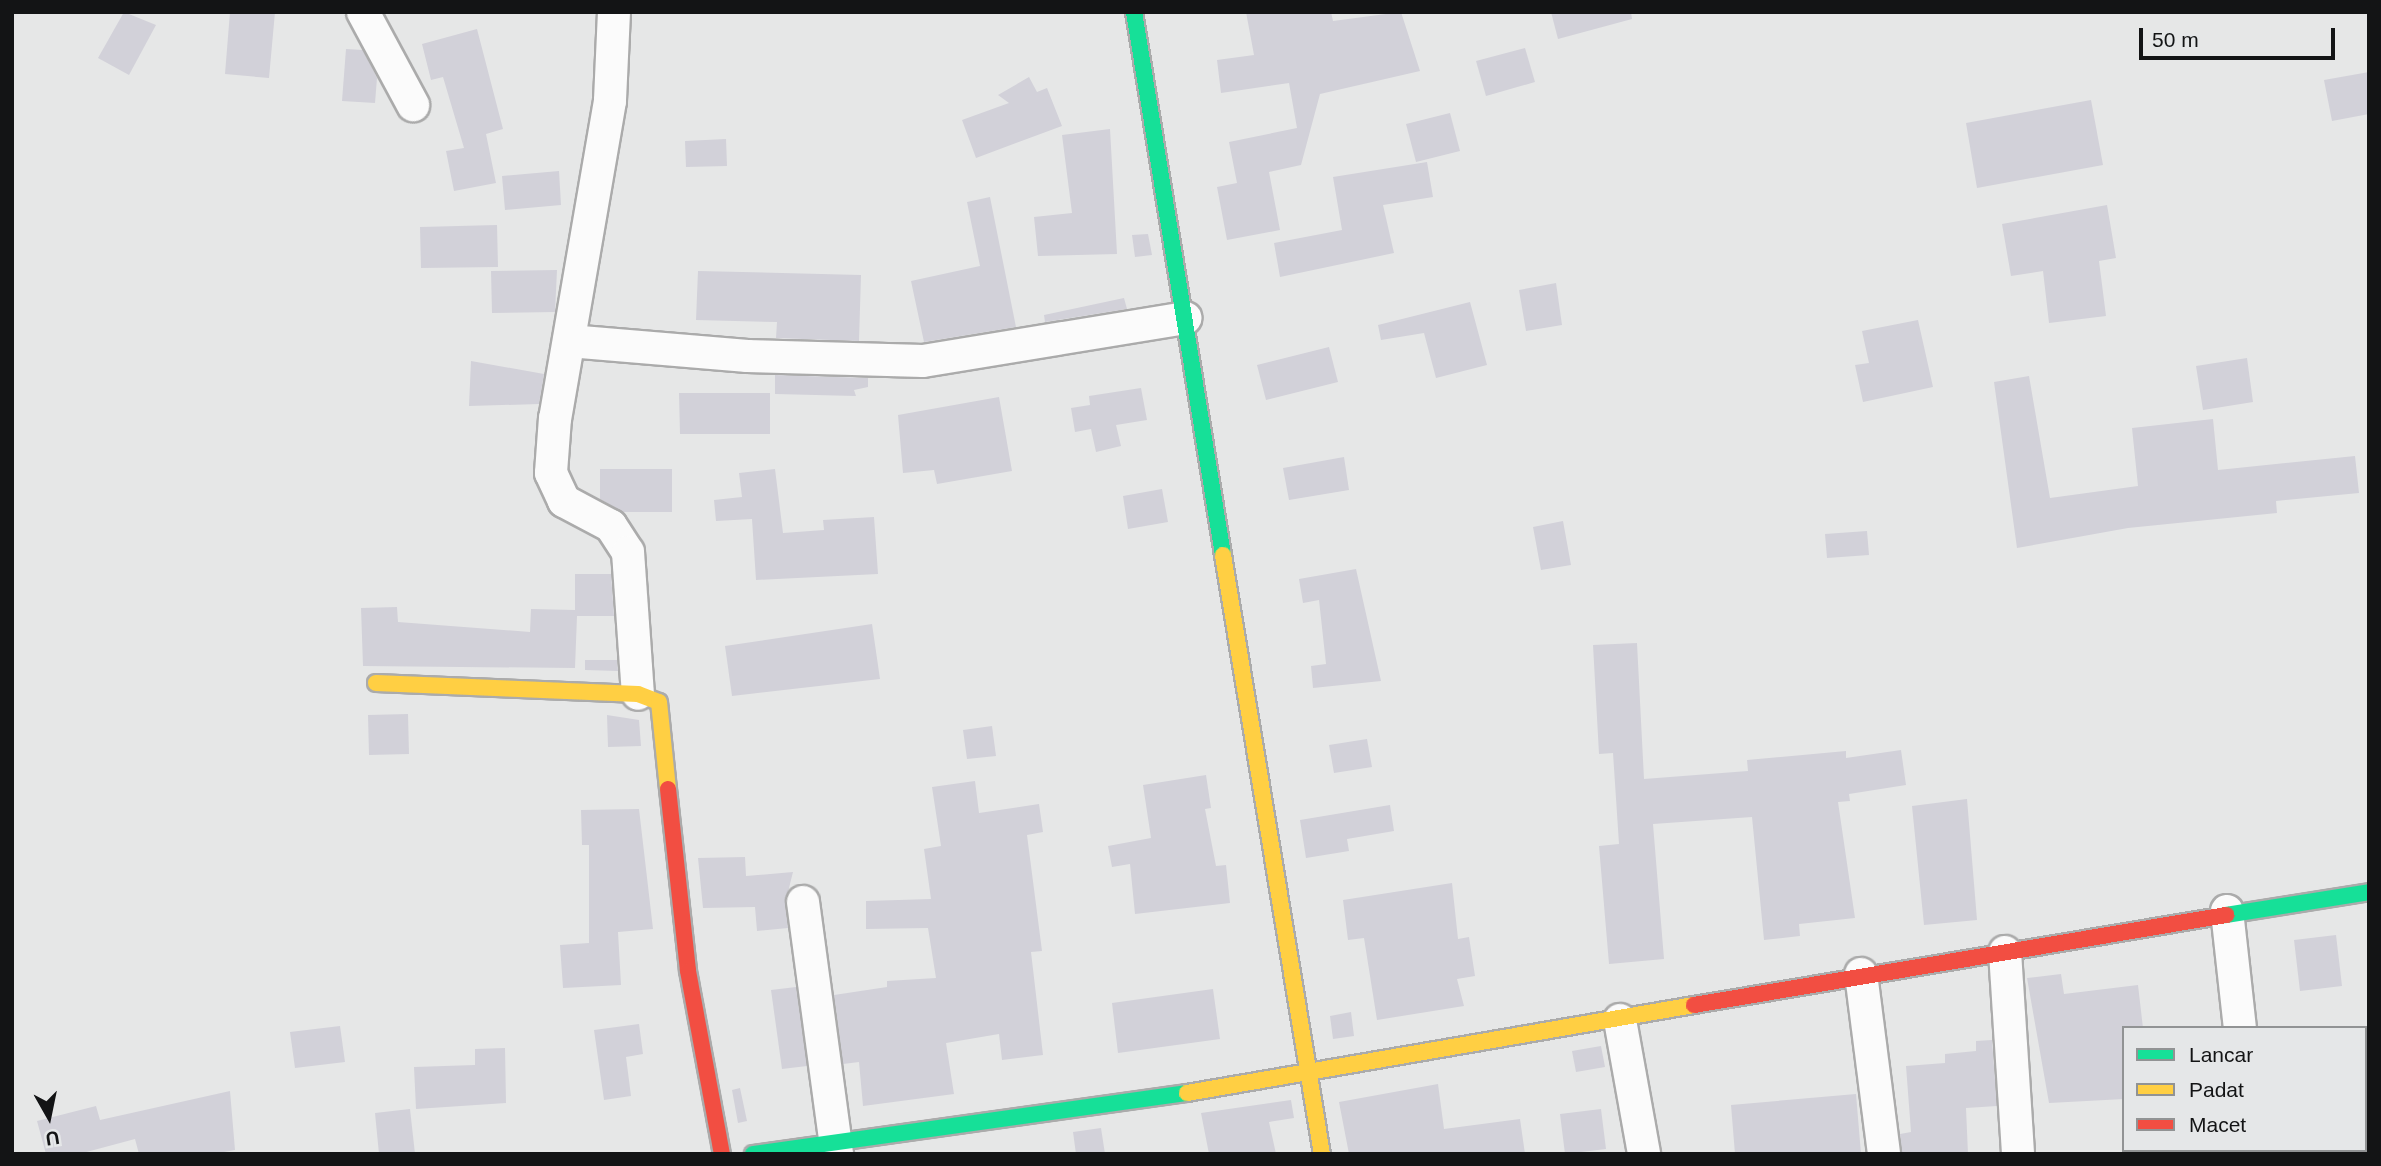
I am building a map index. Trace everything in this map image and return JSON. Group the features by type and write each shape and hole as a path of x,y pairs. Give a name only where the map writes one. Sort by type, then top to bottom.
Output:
{"street":[{"path":"363,12 413,105"},
{"path":"614,12 610,101 551,443 554,488 564,501 611,526 628,552 638,694"},
{"path":"1134,12 1271,818 1307,1076 1322,1154"},
{"path":"569,341 747,356 923,361 1185,318"},
{"path":"376,683 638,694 659,702 663,711 688,971 722,1154"},
{"path":"754,1154 836,1148 1307,1076 1861,974 2005,952 2227,911 2369,892"},
{"path":"803,902 836,1148"},
{"path":"2227,911 2240,1026"},
{"path":"2005,952 2018,1154"},
{"path":"1861,974 1884,1154"},
{"path":"1620,1020 1644,1154"}],"building":[{"path":"124,12 156,25 129,75 98,58"},
{"path":"230,12 275,12 269,78 225,74"},
{"path":"1246,12 1331,12 1333,21 1401,12 1420,71 1320,94 1301,165 1269,172 1280,230 1227,240 1217,187 1237,183 1229,142 1297,128 1289,83 1221,93 1217,60 1254,55"},
{"path":"1551,12 1631,12 1632,19 1558,39"},
{"path":"477,29 503,129 486,134 496,183 454,191 446,151 464,148 443,77 431,80 422,44"},
{"path":"1525,48 1535,82 1486,96 1476,61"},
{"path":"346,49 363,50 377,78 375,103 342,101"},
{"path":"2369,72 2369,114 2332,121 2324,80"},
{"path":"1029,77 1037,92 1047,88 1062,126 976,158 962,120 1009,103 998,95"},
{"path":"2091,100 2103,165 1977,188 1966,123"},
{"path":"1450,113 1460,151 1416,162 1406,124"},
{"path":"1110,129 1117,254 1038,256 1034,217 1072,213 1062,135"},
{"path":"726,139 727,166 686,167 685,141"},
{"path":"1427,162 1433,197 1383,205 1394,253 1280,277 1274,243 1342,230 1333,177"},
{"path":"559,171 561,205 505,210 502,176"},
{"path":"990,197 1016,327 924,342 911,281 980,266 967,202"},
{"path":"2107,205 2116,258 2099,261 2106,316 2049,323 2043,271 2011,276 2002,224"},
{"path":"497,225 498,267 421,268 420,227"},
{"path":"1148,234 1152,255 1135,257 1132,235"},
{"path":"557,270 555,312 492,313 491,271"},
{"path":"698,271 861,275 859,341 776,338 777,322 696,320"},
{"path":"1556,283 1562,325 1526,331 1519,290"},
{"path":"1124,298 1127,309 1045,322 1044,315"},
{"path":"1470,302 1487,365 1436,378 1424,333 1381,340 1378,325"},
{"path":"1918,320 1933,387 1863,402 1855,365 1869,363 1862,331"},
{"path":"1329,347 1338,382 1266,400 1257,365"},
{"path":"2247,358 2253,402 2203,410 2196,366"},
{"path":"471,361 544,374 539,404 469,406"},
{"path":"775,375 868,378 868,387 854,390 856,396 775,394"},
{"path":"2029,376 2050,498 2138,486 2132,428 2213,419 2218,470 2355,456 2359,493 2276,501 2277,513 2128,528 2017,548 1994,382"},
{"path":"1141,388 1147,420 1116,425 1121,446 1096,452 1091,429 1075,432 1071,408 1090,405 1089,396"},
{"path":"679,393 770,393 770,434 680,434"},
{"path":"999,397 1012,471 937,484 934,470 903,473 898,415"},
{"path":"1344,457 1349,490 1289,500 1283,468"},
{"path":"600,469 672,469 672,512 622,512 600,499"},
{"path":"775,469 783,533 824,530 823,520 874,517 878,574 756,580 752,519 716,521 714,500 742,497 739,473"},
{"path":"1162,489 1168,522 1128,529 1123,496"},
{"path":"1563,521 1571,565 1541,570 1533,527"},
{"path":"1867,531 1869,555 1827,558 1825,534"},
{"path":"1356,569 1381,681 1313,688 1311,666 1326,664 1319,600 1303,603 1299,579"},
{"path":"575,574 611,574 614,616 577,616 575,668 363,666 361,608 397,607 398,622 530,632 531,609 575,610"},
{"path":"872,624 880,679 732,696 725,646"},
{"path":"1637,643 1644,779 1748,771 1747,760 1846,751 1846,758 1901,750 1906,785 1849,794 1850,801 1838,802 1855,918 1799,924 1800,936 1764,940 1752,817 1653,824 1664,959 1609,964 1599,846 1619,844 1613,753 1599,754 1593,645"},
{"path":"585,660 617,660 618,671 585,670"},
{"path":"408,714 409,754 369,755 368,715"},
{"path":"607,715 639,720 641,746 608,747"},
{"path":"992,726 996,756 967,759 963,730"},
{"path":"1367,739 1372,767 1334,773 1329,745"},
{"path":"1206,775 1211,808 1205,809 1216,866 1226,865 1230,903 1135,914 1130,864 1112,867 1108,846 1151,838 1143,785"},
{"path":"975,781 979,813 1039,804 1043,832 1027,835 1042,951 1031,952 1043,1055 1002,1060 999,1034 946,1043 954,1094 863,1106 859,1062 843,1064 834,995 887,987 887,981 936,978 928,928 866,929 866,901 931,899 924,849 941,846 932,787"},
{"path":"1967,799 1977,920 1924,925 1912,806"},
{"path":"1390,805 1394,831 1347,839 1349,851 1306,858 1300,820"},
{"path":"639,809 653,929 618,932 621,985 563,988 560,945 589,943 589,845 582,845 581,810"},
{"path":"745,857 746,876 793,872 785,904 788,928 757,931 755,907 703,908 698,858"},
{"path":"1452,883 1458,939 1469,937 1475,976 1457,979 1464,1006 1377,1020 1364,938 1348,940 1343,900"},
{"path":"2336,935 2342,986 2300,991 2294,940"},
{"path":"2061,974 2064,994 2138,985 2143,1026 2122,1026 2122,1099 2049,1103 2027,978"},
{"path":"796,987 807,1066 782,1069 771,990"},
{"path":"1213,989 1220,1039 1118,1053 1112,1003"},
{"path":"1351,1012 1354,1036 1333,1039 1330,1016"},
{"path":"639,1024 643,1054 626,1057 631,1096 604,1100 594,1030"},
{"path":"340,1026 345,1062 295,1068 290,1032"},
{"path":"1992,1040 1997,1106 1966,1108 1968,1154 1902,1154 1900,1134 1911,1132 1906,1066 1945,1063 1945,1054 1976,1051 1976,1041"},
{"path":"1601,1046 1605,1067 1576,1072 1572,1051"},
{"path":"505,1048 506,1103 416,1109 414,1067 475,1065 475,1049"},
{"path":"1438,1084 1444,1129 1520,1119 1525,1154 1349,1154 1339,1102"},
{"path":"740,1088 747,1121 738,1123 732,1090"},
{"path":"230,1091 235,1150 213,1154 139,1154 135,1139 79,1154 46,1154 37,1121 96,1106 100,1120"},
{"path":"1856,1094 1861,1154 1735,1154 1731,1105"},
{"path":"1291,1100 1294,1118 1269,1122 1276,1154 1209,1154 1201,1113"},
{"path":"410,1109 415,1154 379,1154 375,1113"},
{"path":"1601,1109 1606,1149 1565,1154 1560,1114"},
{"path":"1101,1128 1105,1154 1076,1154 1073,1132"}],"traffic: fast":[{"path":"1134,12 1223,555"},
{"path":"2226,915 2369,892"},
{"path":"753,1154 1187,1093"}],"traffic: slow":[{"path":"1223,555 1322,1154"},
{"path":"376,683 638,694 659,702 668,789"},
{"path":"1187,1093 1694,1005"}],"traffic: jam":[{"path":"668,789 688,971 722,1154"},
{"path":"1694,1005 2226,915"}]}
